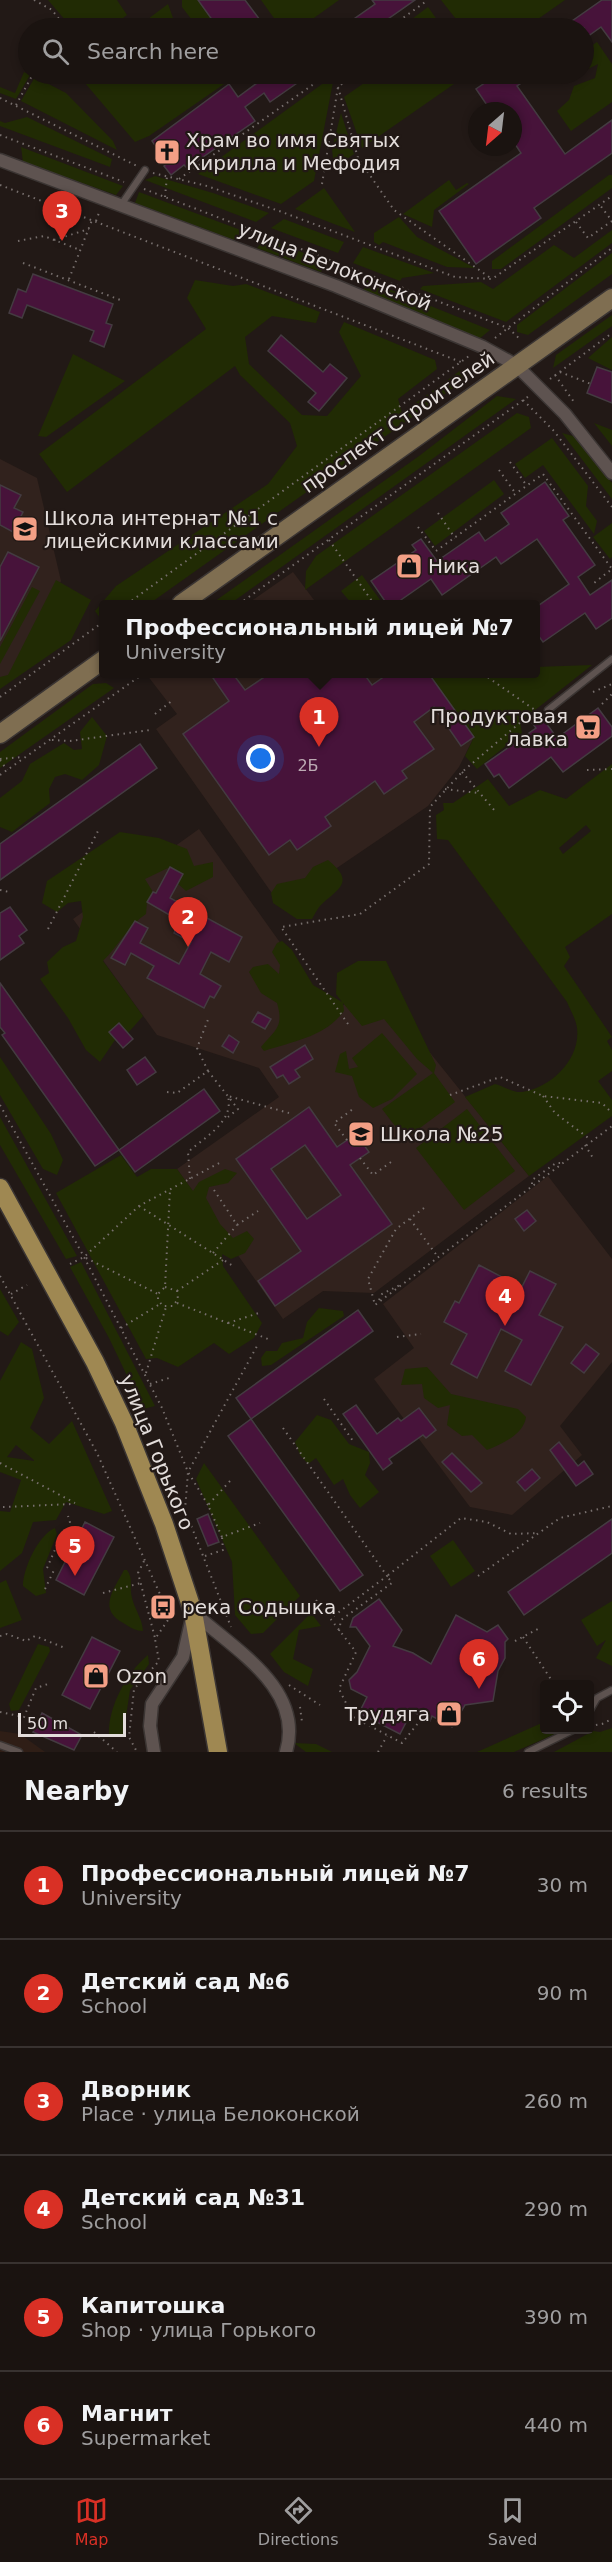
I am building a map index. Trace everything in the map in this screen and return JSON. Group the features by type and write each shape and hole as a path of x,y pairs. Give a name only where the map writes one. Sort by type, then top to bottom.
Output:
{"main road":[{"name":"проспект Строителей","path":"187,600 612,298"},
{"path":"0,734 99,663"},
{"name":"улица Горького","path":"0,1188 95,1362 124,1423 164,1524 193,1612 218,1752"}],"street":[{"name":"улица Белоконской","path":"0,159 336,286 483,347 516,365 565,414 612,473"},
{"path":"154,1752 150,1726 152,1704 183,1657 193,1612 251,1661 282,1696 291,1724 290,1750"}],"lane":[{"path":"121,205 145,171"},
{"path":"548,710 612,659"},
{"path":"594,1699 612,1690"},
{"path":"594,1703 597,1698"},
{"path":"528,1752 565,1734"},
{"path":"0,1745 19,1752"}],"path":[{"path":"34,0 52,10 58,18"},
{"path":"403,18 428,0"},
{"path":"16,105 28,84"},
{"path":"179,179 314,84"},
{"path":"322,184 338,87 342,84"},
{"path":"338,87 358,158 394,210 492,279"},
{"path":"0,98 145,171 179,179 282,212 454,277 492,279 612,196"},
{"path":"0,135 508,327 521,340"},
{"path":"165,197 167,176"},
{"path":"0,185 461,362"},
{"path":"576,222 588,238 612,220 600,205"},
{"path":"69,280 92,220"},
{"path":"53,240 89,230"},
{"path":"18,242 44,236 80,250"},
{"path":"492,340 612,248"},
{"path":"23,263 123,301"},
{"path":"245,600 523,400 612,333"},
{"path":"133,600 475,352"},
{"path":"559,372 591,384"},
{"path":"523,400 554,431 612,507"},
{"path":"510,462 527,486"},
{"path":"499,470 516,494"},
{"path":"418,526 436,551 543,474 612,569 594,583"},
{"path":"438,513 455,538"},
{"path":"329,540 371,600"},
{"path":"0,697 99,625"},
{"path":"0,775 137,678"},
{"path":"489,678 535,710 548,710"},
{"path":"593,692 612,684"},
{"path":"602,704 612,694"},
{"path":"155,714 173,700"},
{"path":"348,1024 280,927 360,914 429,864 430,807 462,772 535,710"},
{"path":"50,740 70,741 150,730"},
{"path":"0,760 26,757"},
{"path":"0,760 8,770"},
{"path":"587,771 612,769"},
{"path":"462,772 495,811"},
{"path":"445,789 480,794"},
{"path":"48,929 98,831"},
{"path":"0,890 9,892"},
{"path":"190,1179 188,1152 238,1109 208,1071 197,1048 209,1017"},
{"path":"167,1092 177,1093 208,1071"},
{"path":"450,1095 500,1077 543,1096 602,1103 612,1113"},
{"path":"228,1096 289,1113"},
{"path":"227,1117 230,1107 228,1096"},
{"path":"543,1096 555,1113 591,1140"},
{"path":"0,1105 84,1257 146,1376 188,1472 208,1505 222,1537 223,1550 204,1557"},
{"path":"347,1140 334,1123 353,1109"},
{"path":"424,1208 396,1229 368,1280 375,1305 612,1126"},
{"path":"585,1145 593,1158"},
{"path":"360,1158 373,1175 391,1162"},
{"path":"70,1264 84,1257 139,1206 223,1161"},
{"path":"158,1294 165,1287 170,1190"},
{"path":"214,1190 237,1225"},
{"path":"139,1206 233,1266"},
{"path":"213,1253 237,1225 258,1211"},
{"path":"410,1219 438,1257"},
{"path":"84,1257 158,1294"},
{"path":"177,1291 223,1260"},
{"path":"0,1276 97,1453 144,1561 156,1581 167,1610 168,1620 155,1639"},
{"path":"10,1294 27,1285"},
{"path":"165,1287 177,1291"},
{"path":"177,1291 177,1303"},
{"path":"158,1294 160,1304"},
{"path":"160,1304 166,1307 177,1303 268,1339"},
{"path":"121,1328 160,1304"},
{"path":"146,1376 166,1307"},
{"path":"228,1323 262,1312"},
{"path":"397,1336 421,1334"},
{"path":"232,1630 184,1510 188,1472 257,1346"},
{"path":"150,1384 169,1378"},
{"path":"324,1399 353,1441"},
{"path":"282,1428 392,1583 340,1620 339,1630"},
{"path":"0,1463 75,1503 3,1506"},
{"path":"208,1505 230,1482"},
{"path":"478,1576 560,1518 612,1506"},
{"path":"64,1545 72,1529 68,1516"},
{"path":"331,1618 461,1518 487,1522 511,1534 538,1533"},
{"path":"222,1537 260,1523"},
{"path":"47,1568 63,1531"},
{"path":"137,1752 129,1737 134,1689 159,1661 138,1573 144,1561"},
{"path":"45,1589 56,1568"},
{"path":"103,1593 141,1583"},
{"path":"316,1600 356,1653 339,1689 353,1717 402,1743 423,1717"},
{"path":"515,1641 538,1629"},
{"path":"0,1636 7,1634 26,1641 35,1636 65,1648"},
{"path":"523,1637 551,1680"},
{"path":"287,1683 320,1705"},
{"path":"0,1712 24,1717 36,1688 48,1684"},
{"path":"594,1725 612,1719"},
{"path":"94,1732 117,1752"},
{"path":"378,1752 387,1736"}],"shaded area":[{"name":"Школа интернат №1 с лицейскими классами","path":"0,459 37,478 61,581 12,678 0,683"},
{"path":"293,572 314,600 253,600"},
{"path":"149,678 432,678 474,737 459,767 428,806 281,906 156,729 177,714"},
{"name":"Школа №25","path":"199,829 331,1014 374,983 529,1176 374,1293 323,1291 283,1319 177,1169 279,1097 259,1068 157,1035 73,919"},
{"path":"548,1176 612,1259 612,1362 560,1426 582,1455 512,1515 470,1507 374,1379 414,1348 383,1304"},
{"path":"0,1731 20,1734 45,1752 0,1752"}],"green space":[{"path":"48,0 117,0 127,15 123,18 63,18"},
{"path":"182,0 198,0 211,18 190,18 182,7"},
{"path":"261,0 339,0 314,18 274,18"},
{"path":"441,0 565,0 539,18 455,18"},
{"path":"168,4 173,18 149,18"},
{"path":"428,7 436,18 413,18"},
{"path":"597,42 612,64 612,102 571,131 557,111 569,100 574,86 594,84 598,64 594,66 594,44"},
{"path":"19,84 25,84 16,99 0,93 0,87 15,93"},
{"path":"31,84 49,84 66,93 113,141 117,150 21,101"},
{"path":"86,84 224,84 149,136 135,142"},
{"path":"322,84 333,84 314,181 281,204 198,174"},
{"path":"363,84 454,84 362,148 344,97"},
{"path":"341,113 354,154 334,168 332,149"},
{"path":"27,117 112,159 110,167 0,126 0,121 5,123"},
{"path":"21,147 123,186 116,195 23,162"},
{"path":"612,175 612,188 501,269 492,269 492,261"},
{"path":"155,176 269,213 256,222 145,180"},
{"path":"449,180 456,190 469,184 434,210 432,227 403,214"},
{"path":"324,188 355,232 295,209"},
{"path":"139,192 246,232 234,240 135,203"},
{"path":"399,217 417,237 475,268 447,267 383,242 379,245 374,242 374,233"},
{"path":"284,219 344,242 338,253 271,228"},
{"path":"612,230 612,243 506,322 420,289 423,286 481,282 493,289 554,245 574,258"},
{"path":"265,238 327,262 321,272 257,248"},
{"path":"363,247 434,273 402,278 400,281 353,263"},
{"path":"612,253 612,274 528,335 517,332 517,325"},
{"path":"364,279 490,330 479,339 364,290"},
{"path":"195,280 233,286 246,284 320,312 316,323 272,316 245,337 249,364 302,415 327,416 361,376 339,332 344,322 435,360 437,369 398,399 402,413 461,370 473,374 155,600 104,600 116,586 268,484 297,446 290,423 240,375 235,366 67,492 39,454 206,329 187,298"},
{"path":"612,315 612,326 553,368 556,355"},
{"path":"612,337 612,370 588,358"},
{"path":"73,354 125,381 46,437 38,436"},
{"path":"497,396 516,399 236,600 217,600 419,456"},
{"path":"517,413 529,417 531,428 305,590 306,571 316,556"},
{"path":"594,423 612,430 612,446"},
{"path":"562,433 573,436 612,483 612,499"},
{"path":"552,438 588,486 586,506 597,521 594,534 543,465 525,478 515,464"},
{"path":"494,480 504,494 435,546 424,531"},
{"path":"612,523 612,557 610,559 593,537"},
{"path":"362,575 380,600 349,600 341,591"},
{"path":"56,580 91,600 71,640 0,689 0,677 8,675"},
{"path":"32,587 40,591 0,664 0,647"},
{"path":"592,665 520,722 522,733 477,769 465,756 474,737 432,678 540,678 540,667"},
{"path":"106,683 114,688 0,768 0,752 93,684"},
{"path":"92,717 107,736 99,765 82,780 65,774 55,777 49,789 50,803 12,832 0,827 0,798 22,781 30,764 64,743 74,750 82,749 80,732"},
{"path":"612,764 612,914 565,947 570,957 564,966 612,1037 607,1041 612,1050 612,1071 598,1081 612,1100 612,1116 529,1176 465,1097 495,1084 519,1092 544,1085 562,1070 569,1060 577,1039 577,1028 567,1002 448,840 437,839 436,815 444,810 443,803 453,803 488,779 509,806 540,790 566,799","holes":["586,825 591,831 563,854 559,848"]},
{"path":"120,832 159,838 187,849 194,866 213,862 213,877 186,891 178,884 183,874 170,867 145,879 153,892 147,902 146,914 134,924 103,961 143,1016 128,1033 119,1023 109,1032 115,1040 100,1062 86,1050 68,1018 40,979 49,973 47,962 63,947 76,941 83,917 81,901 68,903 57,912 42,903 47,881"},
{"path":"328,860 341,873 342,883 320,906 312,919 297,919 273,903 271,893 277,884 305,878 313,867"},
{"path":"282,941 292,950 313,985 342,1002 336,994 337,973 358,961 386,961 436,1065 434,1073 455,1102 405,1139 382,1109 433,1073 417,1059 384,1019 362,1026 343,1003 344,1011 328,1027 308,1037 264,1051 261,1047 279,1023 279,1011 277,1003 261,993 249,972 253,967 268,964 279,974 280,965 272,952 277,943"},
{"path":"382,1033 417,1074 392,1099 373,1108 359,1097 352,1076 335,1072 340,1054 346,1051 349,1069 358,1067 352,1058"},
{"path":"0,1057 51,1134 63,1160 57,1175 43,1169 0,1095"},
{"path":"467,1109 515,1171 464,1210 416,1148"},
{"path":"0,1117 77,1256 66,1259 0,1145"},
{"path":"121,1155 137,1177 151,1169 177,1169 193,1191 199,1182 225,1169 237,1173 228,1183 209,1187 206,1198 220,1224 233,1238 247,1231 254,1239 245,1253 231,1259 222,1254 223,1266 262,1323 254,1338 229,1354 214,1343 178,1367 157,1358 146,1359 56,1193"},
{"path":"81,1262 155,1406 143,1409 109,1338 70,1267"},
{"path":"0,1289 19,1322 8,1336 0,1331"},
{"path":"319,1308 343,1311 344,1316 271,1365 262,1366 261,1358 266,1351 277,1351 282,1343 303,1338 307,1322"},
{"path":"21,1342 32,1349 44,1398 30,1428 49,1444 72,1421 112,1511 104,1514 66,1502 56,1520 33,1522 22,1553 0,1571 0,1511 10,1512 21,1480 0,1472 0,1381","holes":["16,1445 34,1461 7,1457"]},
{"path":"427,1367 451,1394 518,1409 526,1417 521,1428 505,1441 487,1450 472,1435 462,1436 447,1425 450,1405 438,1408 424,1398 422,1384 401,1385 405,1369"},
{"path":"317,1415 331,1420 349,1444 369,1452 370,1463 365,1475 379,1492 360,1508 350,1495 343,1479 334,1485 316,1458 308,1464 300,1455 295,1442"},
{"path":"204,1463 300,1596 263,1633 251,1634 235,1615 232,1562 196,1479"},
{"path":"55,1528 57,1534 43,1569 46,1593 36,1596 23,1586 26,1571 37,1545"},
{"path":"453,1540 475,1571 451,1587 430,1556"},
{"path":"124,1570 127,1570 130,1577 131,1594 143,1631 134,1629 116,1619 111,1613 109,1606 112,1593"},
{"path":"6,1580 22,1620 0,1628 0,1583"},
{"path":"612,1601 612,1666 596,1658 606,1640 597,1646 581,1620"},
{"path":"311,1613 321,1626 299,1630 293,1659 313,1669 308,1686 284,1672 270,1654"},
{"path":"38,1644 49,1647 50,1651 19,1710 11,1711 9,1704"},
{"path":"148,1655 149,1664 130,1690 123,1736 109,1734 112,1713 120,1691 140,1662"},
{"path":"540,1724 540,1734 555,1734 514,1752 477,1752"},
{"path":"612,1728 612,1752 554,1752 587,1734 594,1734 594,1731 600,1732"},
{"path":"294,1743 316,1744 332,1752 306,1752"}],"building":[{"path":"198,0 245,0 258,18 211,18"},
{"path":"372,0 415,0 389,18 355,18 375,4"},
{"path":"602,0 612,0 612,42 601,27 594,32 594,18 576,18"},
{"path":"229,84 238,97 256,84 296,84 270,102 264,93 245,107 255,121 187,168 184,165 171,175 164,166 167,163 152,141"},
{"path":"483,84 520,84 517,86 565,154 612,120 612,153 534,208 541,218 476,264 439,211 517,156 522,156 522,102 485,102 476,89"},
{"path":"33,274 113,304 106,323 112,325 104,347 90,341 94,331 27,305 22,318 9,313 18,289 26,292"},
{"path":"281,335 323,372 330,364 347,378 319,411 308,402 316,393 268,351"},
{"path":"597,367 612,372 612,403 587,393"},
{"path":"545,482 569,516 563,520 595,565 578,577 590,595 612,580 612,618 596,629 585,613 543,642 540,638 540,604 569,584 537,539 501,564 496,557 442,595 431,579 401,600 384,600 371,581 416,550 412,545 421,539 437,561 479,532 485,541 509,524 501,513"},
{"path":"0,485 21,495 14,508 23,512 13,532 0,525"},
{"path":"8,552 39,567 0,641 0,567"},
{"path":"213,678 236,678 245,690 263,678 367,678 372,685 382,678 432,678 474,737 461,746 434,707 414,722 434,749 402,771 407,778 384,794 375,781 325,817 331,826 297,850 290,840 269,855 183,734 229,701"},
{"path":"598,708 612,727 612,736 563,772 551,757 509,788 499,774 494,777 485,764 536,728 532,723 541,716 557,738"},
{"path":"140,744 157,768 0,880 0,844"},
{"path":"170,867 183,874 170,898 242,937 229,962 211,952 200,974 221,986 214,998 210,996 204,1008 147,978 154,966 131,953 125,965 111,958 135,921 148,928 140,943 179,964 191,942 174,933 180,921 147,902 153,892 156,893"},
{"path":"10,907 27,930 19,936 24,943 0,960 0,913"},
{"path":"0,983 119,1150 95,1166 2,1035 5,1033 0,1027"},
{"path":"258,1012 271,1019 265,1029 252,1022"},
{"path":"119,1023 133,1039 123,1048 109,1032"},
{"path":"229,1035 239,1042 233,1053 222,1046"},
{"path":"305,1045 313,1059 295,1070 300,1077 289,1084 283,1075 277,1078 270,1067"},
{"path":"145,1057 156,1072 137,1085 127,1070"},
{"path":"204,1089 220,1111 135,1172 119,1150"},
{"path":"309,1107 337,1147 356,1134 369,1152 350,1165 392,1224 275,1306 258,1281 301,1251 236,1159","holes":["305,1145 341,1195 307,1219 271,1169"]},
{"path":"527,1210 536,1221 524,1231 515,1219"},
{"path":"479,1265 502,1277 490,1300 510,1310 530,1271 556,1284 539,1315 563,1327 531,1385 505,1371 522,1340 501,1329 477,1378 451,1364 467,1334 444,1322 455,1301 459,1303"},
{"path":"358,1310 373,1331 251,1419 236,1398"},
{"path":"586,1344 599,1354 584,1373 571,1363"},
{"path":"356,1405 377,1434 398,1418 401,1421 419,1408 436,1430 426,1438 423,1435 389,1459 392,1463 383,1470 343,1414"},
{"path":"251,1419 363,1575 340,1591 228,1436"},
{"path":"559,1442 578,1466 584,1461 593,1474 576,1486 550,1450"},
{"path":"452,1453 482,1483 471,1492 442,1462"},
{"path":"532,1469 540,1478 525,1491 517,1482"},
{"path":"208,1514 219,1542 208,1546 197,1519"},
{"path":"612,1519 612,1553 524,1615 508,1592"},
{"path":"85,1522 114,1537 84,1595 56,1580"},
{"path":"379,1599 402,1630 393,1646 413,1653 431,1664 456,1615 487,1632 498,1625 508,1639 505,1642 505,1658 498,1671 493,1701 465,1705 452,1727 432,1716 430,1721 412,1711 400,1734 359,1713 367,1697 351,1689 349,1680 357,1672 370,1646 356,1627 350,1627 353,1618"},
{"path":"92,1637 120,1651 90,1709 62,1695"},
{"path":"42,1713 82,1735 74,1750 33,1732"}],"place":[{"name":"Храм во имя Святых Кирилла и Мефодия","path":"167,152"},
{"name":"Дворник","path":"62,241"},
{"name":"Школа интернат №1 с лицейскими классами","path":"25,529"},
{"name":"Ника","path":"409,566"},
{"name":"Продуктовая лавка","path":"588,727"},
{"name":"Профессиональный лицей №7","path":"319,747"},
{"name":"Детский сад №6","path":"188,947"},
{"name":"Школа №25","path":"361,1134"},
{"name":"Детский сад №31","path":"505,1326"},
{"name":"Капитошка","path":"75,1576"},
{"name":"река Содышка","path":"163,1607"},
{"name":"Ozon","path":"96,1676"},
{"name":"Магнит","path":"479,1689"},
{"name":"Трудяга","path":"449,1714"}]}
